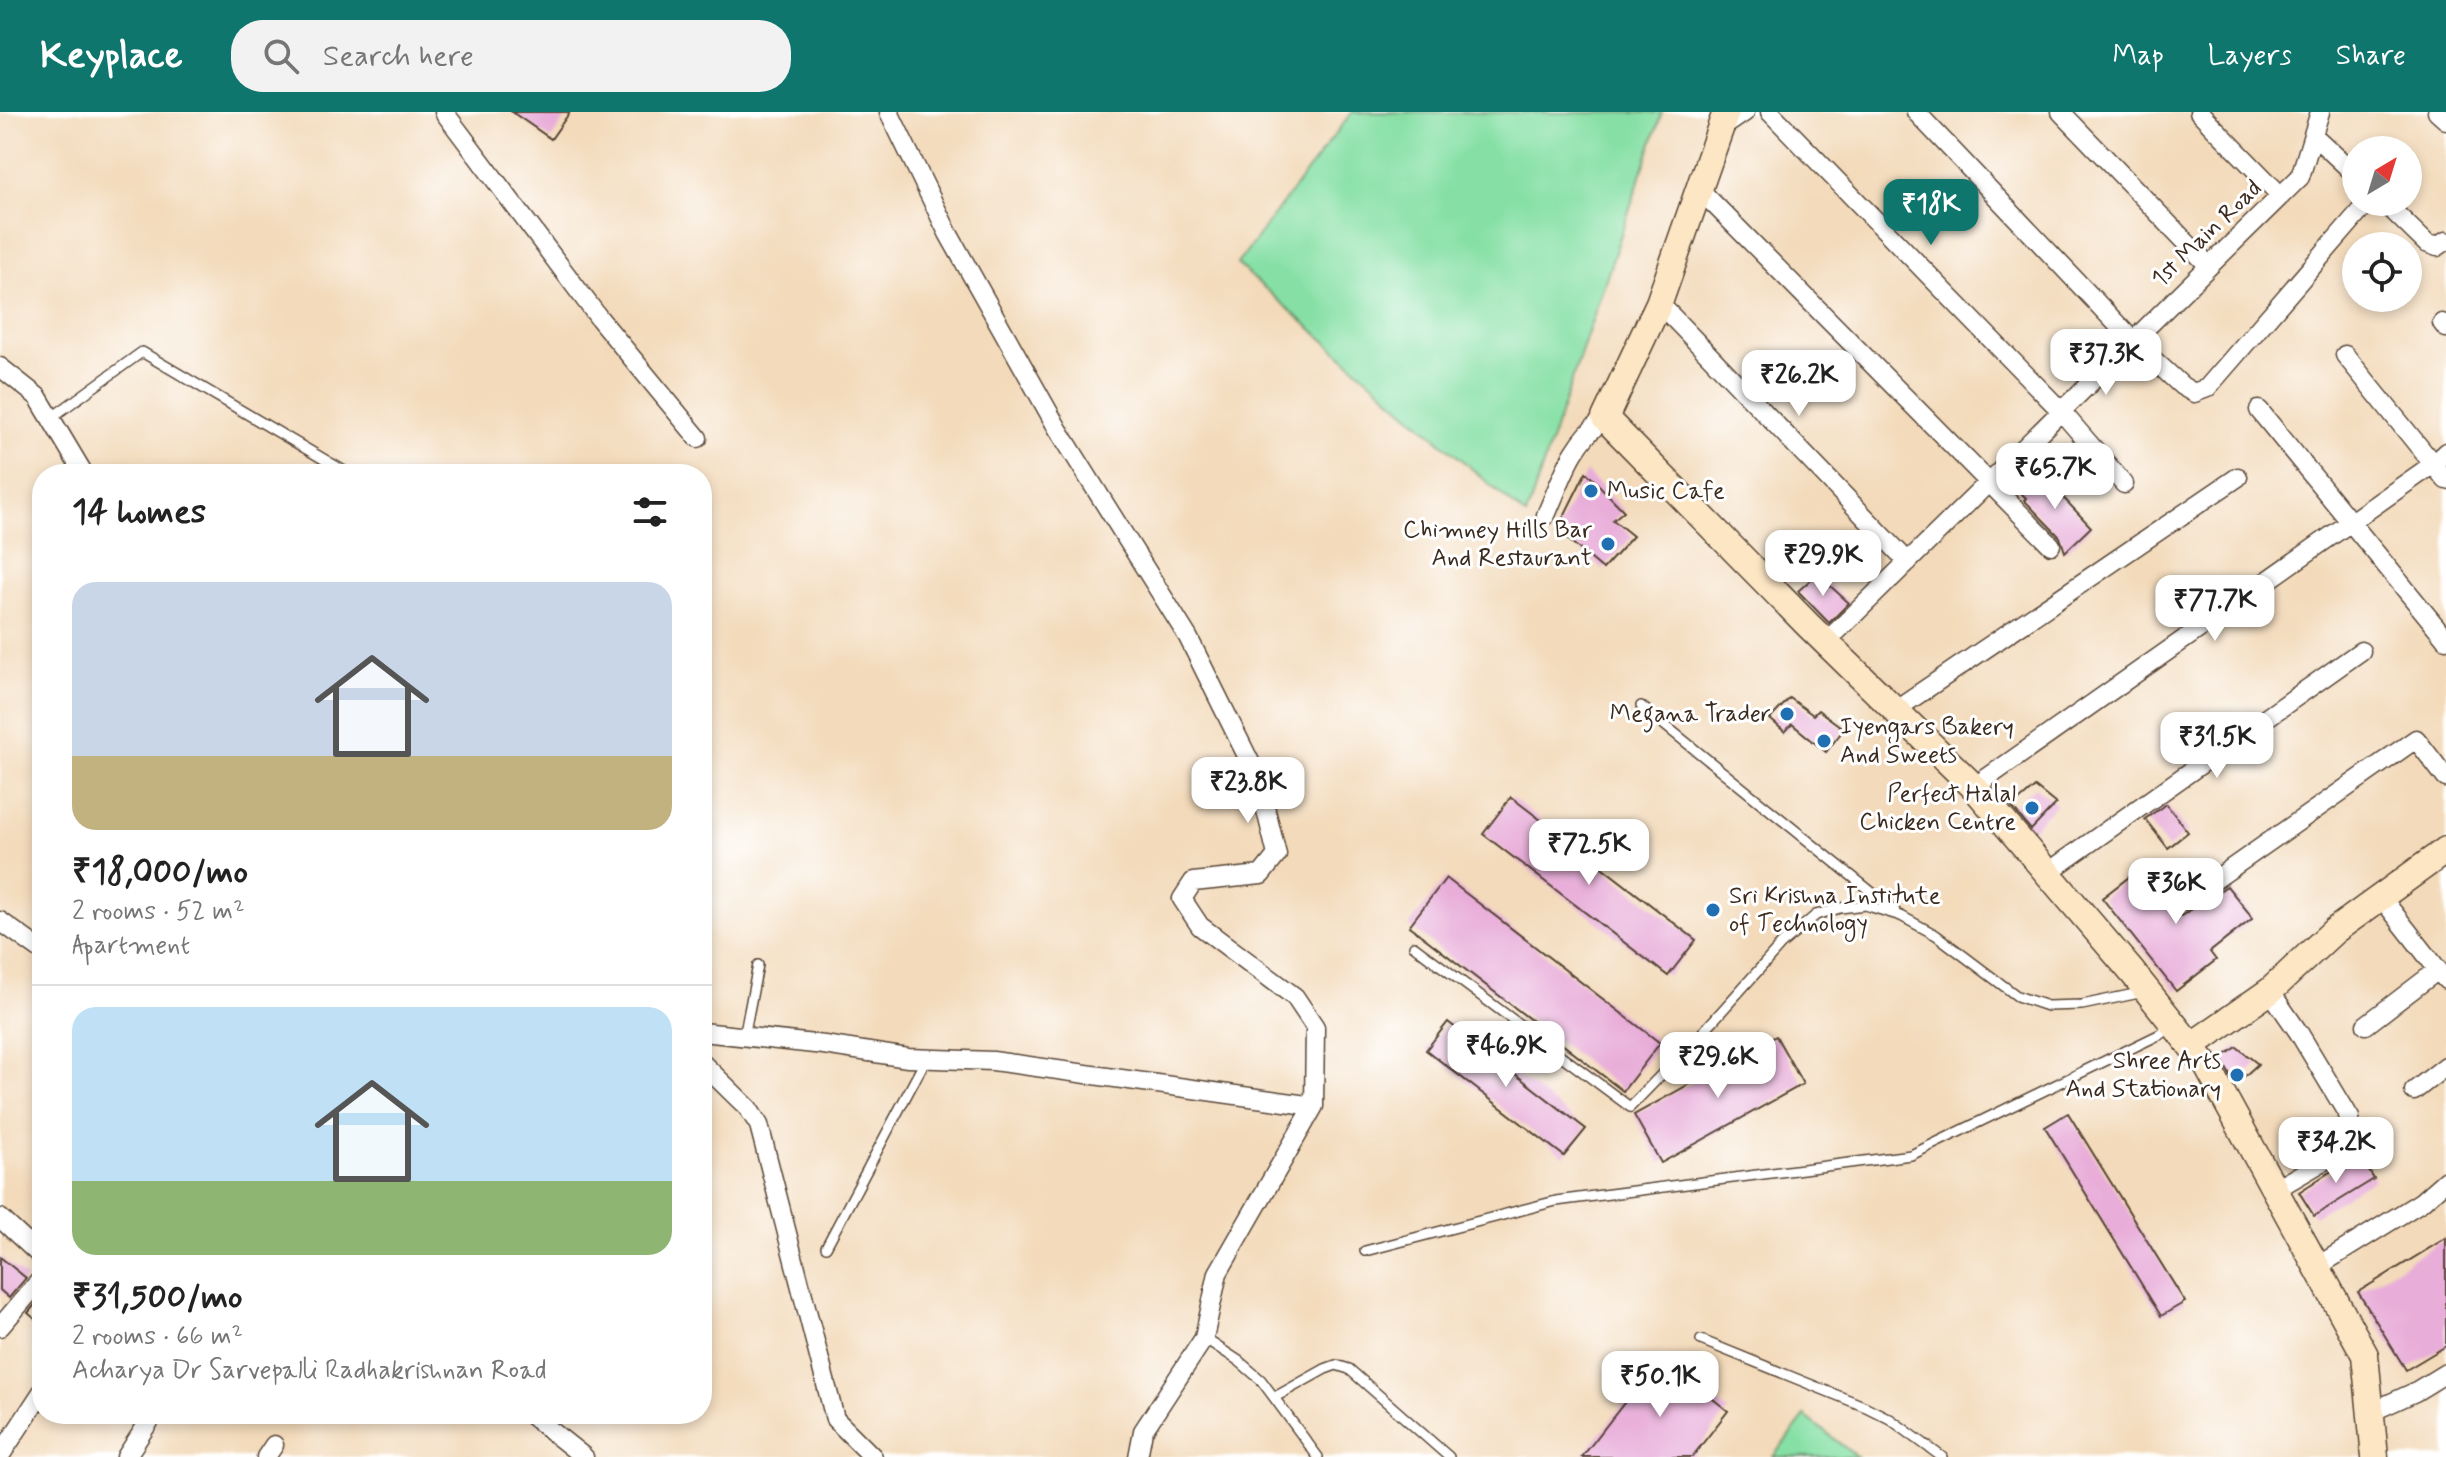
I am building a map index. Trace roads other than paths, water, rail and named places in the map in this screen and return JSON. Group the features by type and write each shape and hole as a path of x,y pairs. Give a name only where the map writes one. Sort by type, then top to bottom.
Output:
{"street":[{"path":"444,112 599,318 698,438"},
{"path":"889,112 948,233 1058,429 1188,637 1258,778 1277,855 1261,875 1193,882 1182,899 1200,926 1295,997 1315,1027 1314,1106 1218,1273 1204,1338 1143,1431 1138,1457"},
{"path":"1770,112 2061,411 2124,484"},
{"path":"1916,112 2133,341 2182,386 2194,393 2207,388 2356,216"},
{"path":"2061,112 2209,266"},
{"path":"2199,112 2281,196"},
{"name":"1st Main Road","path":"1826,642 2300,177 2320,112"},
{"path":"2437,112 2446,120"},
{"path":"1546,515 1577,445 1588,431 1605,418 1659,303 1727,116"},
{"path":"2313,135 2342,162"},
{"path":"1699,189 2051,545"},
{"path":"2398,216 2426,243 2437,247 2446,241"},
{"path":"1659,303 1908,562"},
{"path":"2345,355 2439,458 2446,480"},
{"path":"0,367 38,397 78,464"},
{"path":"2259,410 2446,639"},
{"path":"1605,418 1974,787 2148,991 2207,1066 2365,1355 2375,1457"},
{"path":"1974,787 2439,458"},
{"path":"1895,710 2238,477"},
{"path":"2047,873 2361,651"},
{"path":"2186,900 2416,739 2446,778"},
{"path":"2184,1036 2270,991 2334,931 2446,850"},
{"path":"2366,1025 2442,975 2381,897"},
{"path":"0,921 32,944"},
{"path":"2270,991 2350,1118"},
{"path":"712,1033 926,1059 993,1061 1314,1106"},
{"path":"2414,1091 2446,1066"},
{"path":"712,1073 748,1108 759,1125 835,1419 873,1457"},
{"path":"2276,1189 2346,1148"},
{"path":"2318,1266 2421,1202 2446,1180"},
{"path":"0,1218 32,1248"},
{"path":"0,1327 32,1290"},
{"path":"2371,1412 2415,1392 2446,1373"},
{"path":"0,1456 32,1407"},
{"path":"126,1457 147,1424"},
{"path":"543,1424 584,1457"}],"lane":[{"path":"51,418 142,352 332,464"},
{"path":"1641,706 1901,916 1936,935 2017,996 2047,1006 2082,1005 2148,991"},
{"path":"1414,946 1630,1107 1781,945 1816,915 1865,905 1901,916"},
{"path":"744,1037 758,965"},
{"path":"1365,1251 1556,1201 1911,1155 2184,1036"},
{"path":"826,1247 926,1059"},
{"path":"1204,1338 1261,1380 1318,1457"},
{"path":"1701,1340 1866,1407 1890,1419 1942,1457"},
{"path":"1275,1397 1325,1369 1336,1365 1349,1369 1449,1457"}],"place":[{"name":"Music Cafe","path":"1591,491"},
{"name":"Chimney Hills Bar And Restaurant","path":"1608,544"},
{"name":"Megana Trader","path":"1787,714"},
{"name":"Iyengars Bakery And Sweets","path":"1824,741"},
{"name":"Perfect Halal Chicken Centre","path":"2032,808"},
{"name":"Sri Krishna Institute of Technology","path":"1713,910"},
{"name":"Shree Arts And Stationary","path":"2237,1075"}]}
